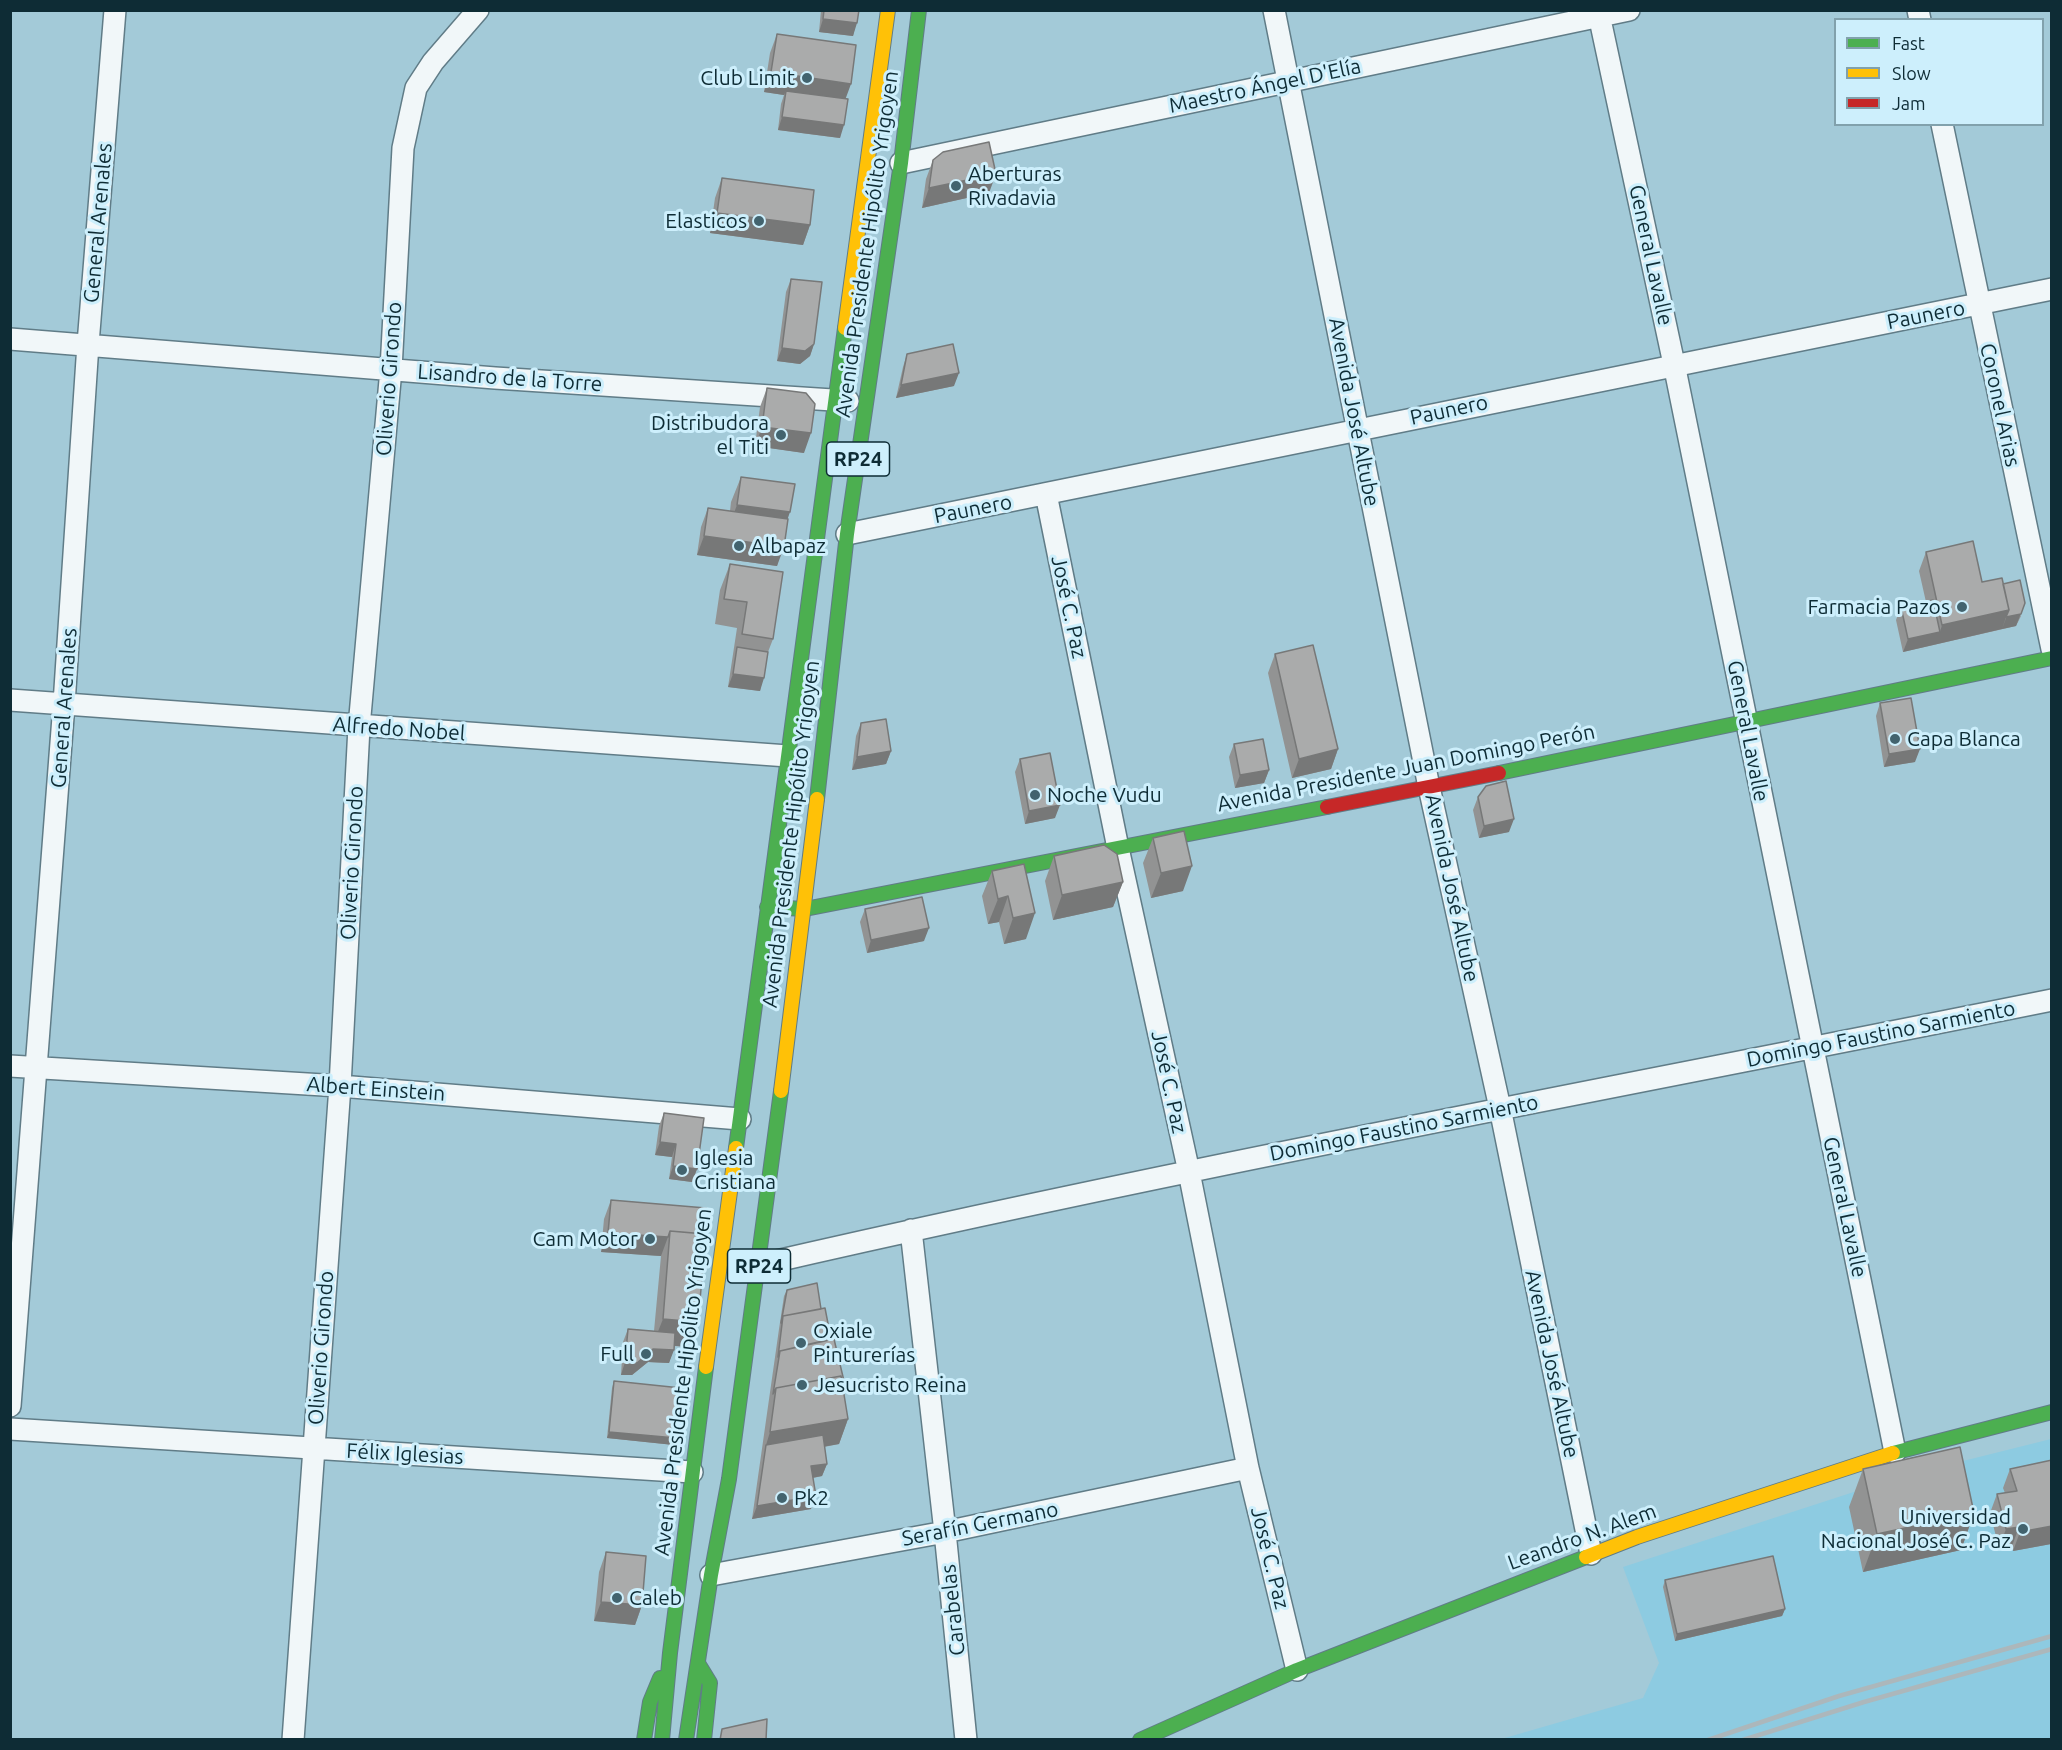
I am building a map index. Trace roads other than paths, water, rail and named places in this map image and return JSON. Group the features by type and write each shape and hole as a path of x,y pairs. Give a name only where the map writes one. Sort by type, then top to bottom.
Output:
{"main road":[{"name":"Avenida Presidente Hipólito Yrigoyen","path":"662,1740 692,1472 888,10"},
{"name":"Avenida Presidente Hipólito Yrigoyen","path":"686,1740 711,1575 729,1479 759,1265 805,909 847,534 901,163 919,10"},
{"name":"Avenida Presidente Juan Domingo Perón","path":"767,907 805,909 1429,787 1746,719 2052,658"},
{"name":"Leandro N. Alem","path":"1140,1740 1297,1670 1591,1554 1894,1452 2052,1412"},
{"name":"Avenida Presidente Hipólito Yrigoyen","path":"644,1740 650,1702 670,1653"},
{"path":"697,1660 710,1683 704,1740"}],"street":[{"name":"General Arenales","path":"10,1406 64,704 88,344 115,10"},
{"name":"Oliverio Girondo","path":"293,1740 340,1086 359,727 391,369 403,148 416,88 433,63 478,10"},
{"name":"Avenida José Altube","path":"1274,10 1429,787 1500,1108 1591,1554"},
{"name":"Maestro Ángel D'Elía","path":"901,163 1598,13 1629,10"},
{"name":"General Lavalle","path":"1598,13 1674,364 1894,1452"},
{"name":"Coronel Arias","path":"1942,126 2052,649"},
{"name":"Paunero","path":"847,534 1674,364 2052,289"},
{"name":"Lisandro de la Torre","path":"10,339 495,378 867,403"},
{"name":"José C. Paz","path":"1046,494 1118,848 1189,1172 1248,1468 1297,1670"},
{"name":"Alfredo Nobel","path":"10,700 359,727 788,756"},
{"name":"Domingo Faustino Sarmiento","path":"759,1265 911,1230 1500,1108 2052,1000"},
{"name":"Albert Einstein","path":"10,1066 340,1086 740,1119"},
{"name":"Carabelas","path":"911,1230 966,1740"},
{"name":"Félix Iglesias","path":"10,1429 692,1472"},
{"name":"Serafín Germano","path":"711,1575 945,1532 1248,1468"}],"railway":[{"path":"1708,1740 1839,1696 2052,1636"},
{"path":"1743,1740 1864,1702 2052,1649"}],"place":[{"name":"Club Limit","path":"807,78"},
{"name":"Aberturas Rivadavia","path":"956,186"},
{"name":"Elasticos","path":"759,221"},
{"name":"Distribudora el Titi","path":"781,435"},
{"name":"Albapaz","path":"739,546"},
{"name":"Farmacia Pazos","path":"1962,607"},
{"name":"Capa Blanca","path":"1895,739"},
{"name":"Noche Vudu","path":"1035,795"},
{"name":"Iglesia Cristiana","path":"682,1170"},
{"name":"Cam Motor","path":"650,1239"},
{"name":"Oxiale Pinturerías","path":"801,1343"},
{"name":"Full","path":"646,1354"},
{"name":"Jesucristo Reina","path":"802,1385"},
{"name":"Pk2","path":"782,1498"},
{"name":"Universidad Nacional José C. Paz","path":"2023,1529"},
{"name":"Caleb","path":"617,1598"}]}
